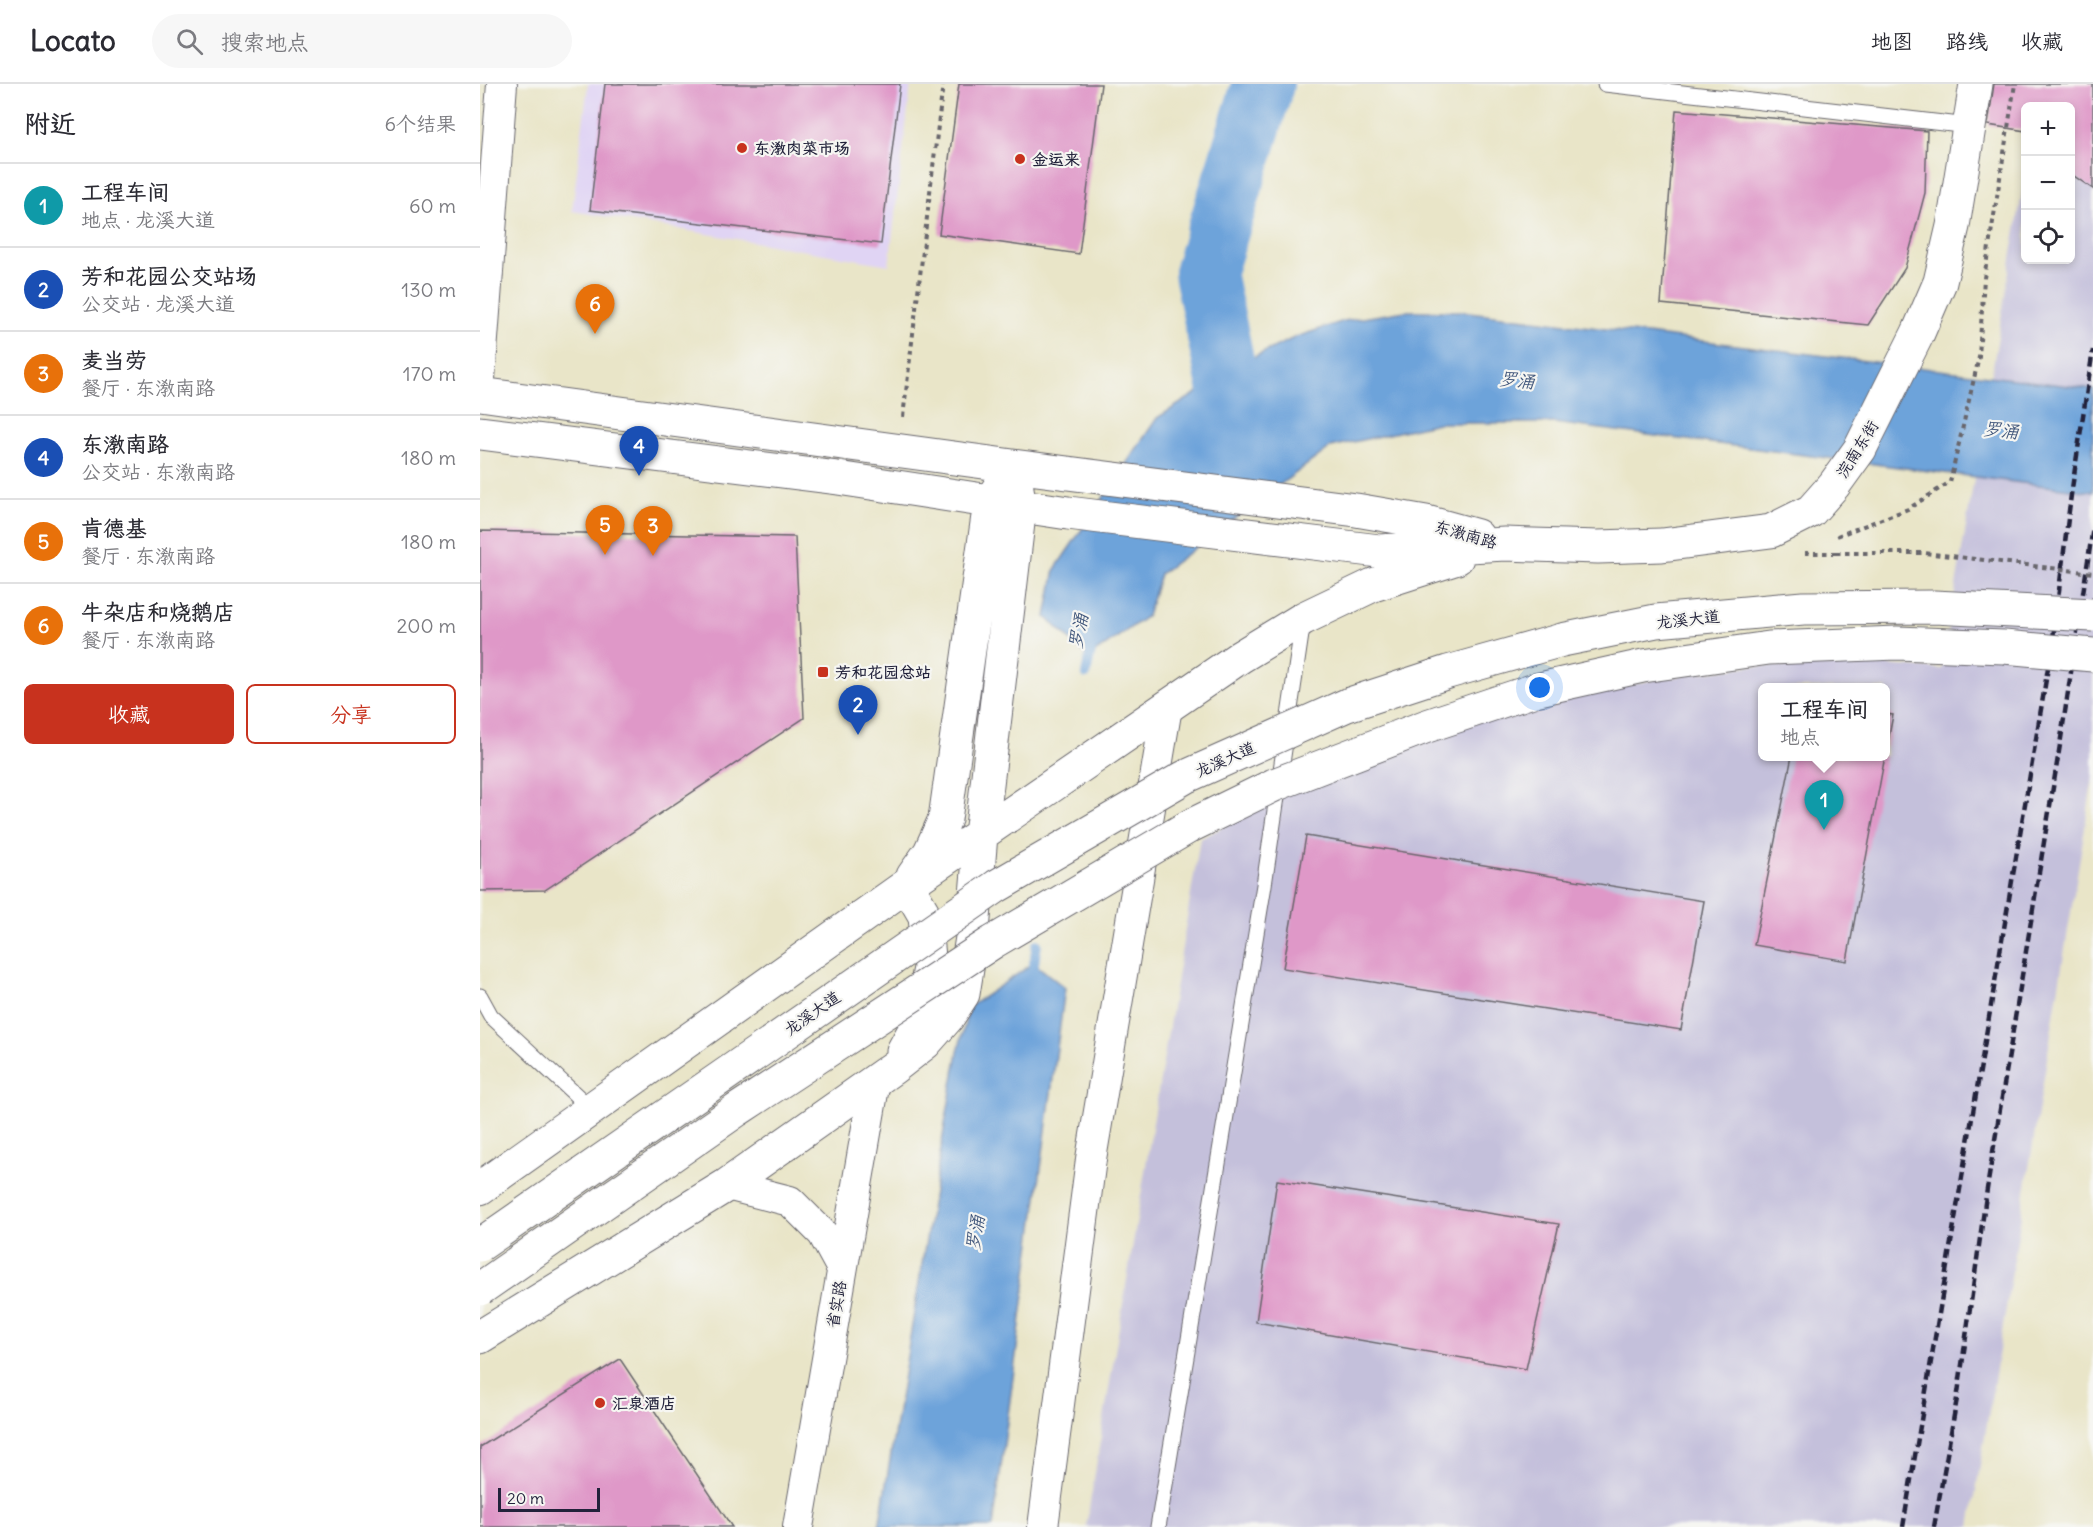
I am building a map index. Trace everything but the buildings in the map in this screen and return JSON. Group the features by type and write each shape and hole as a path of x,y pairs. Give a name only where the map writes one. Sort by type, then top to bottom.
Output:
{"street":[{"path":"480,379 502,84"},
{"name":"浣南东街","path":"1505,544 1598,547 1662,545 1771,531 1811,511 1834,485 1860,449 1918,333 1940,282 1953,226 1976,84"},
{"name":"东漖南路","path":"480,394 1356,510 1426,522 1505,544"},
{"name":"东漖南路","path":"480,433 838,478 1068,513 1379,551 1505,544"},
{"path":"907,885 930,852 945,819 1013,466"},
{"path":"480,1337 726,1185 884,1075 925,1043 948,1017 963,994 973,931 1005,504"},
{"path":"480,1188 907,885 1240,657 1304,618 1373,585 1505,544"},
{"name":"龙溪大道","path":"480,1245 997,886 1185,777 1347,705 1448,672 1562,640 1656,621 1803,608 1934,607 2093,615"},
{"path":"480,1289 747,1104 993,942 1190,826 1274,785 1427,726 1534,690 1643,666 1770,648 1897,643 2004,647 2093,655"},
{"path":"1043,1527 1091,1159 1167,707"},
{"path":"884,1075 921,1020 930,968 925,916 907,885"},
{"name":"省实路","path":"798,1527 842,1269 884,1075"},
{"path":"726,1185 790,1201 823,1234 842,1269"}],"lane":[{"path":"1605,84 1969,126"},
{"path":"1158,1527 1264,885 1304,618"},
{"path":"480,996 491,1016 591,1108"}],"path":[{"path":"899,450 943,84"},
{"path":"1950,482 1979,357 1984,278 2014,84"},
{"path":"1836,554 1925,554 2093,573"}],"shaded area":[{"name":"东漖肉菜市场","path":"588,84 911,84 889,265 572,211"},
{"path":"2075,124 2093,127 2093,778 1970,1527 1086,1527 1200,839 1289,792 1488,717 1652,680 1748,666 1886,665 1942,669 2021,200 2021,264 2075,264"}],"water":[{"path":"1405,311 1461,311 2093,389 2093,492 1554,423 1438,423 1331,447 1160,574 1147,616 1089,657 1046,617 1055,569 1157,418 1252,358 1296,337 1344,321"},
{"path":"1034,963 1065,988 993,1527 879,1527 945,1124 969,1007"}],"waterway":[{"path":"1238,433 1205,273 1263,84"},
{"name":"罗涌","path":"1086,674 1092,645"},
{"name":"罗涌","path":"1032,976 1037,944"}],"railway":[{"path":"1903,1527 2053,638 2071,495 2093,350"},
{"path":"1934,1527 1958,1393 1988,1182 2060,745 2093,527"}],"place":[{"name":"东漖肉菜市场","path":"742,148"},
{"name":"金运来","path":"1020,159"},
{"name":"牛杂店和烧鹅店","path":"595,334"},
{"name":"东漖南路","path":"639,476"},
{"name":"肯德基","path":"605,555"},
{"name":"麦当劳","path":"653,556"},
{"name":"芳和花园总站","path":"823,672"},
{"name":"芳和花园公交站场","path":"858,735"},
{"name":"工程车间","path":"1824,830"},
{"name":"汇泉酒店","path":"600,1403"}]}
